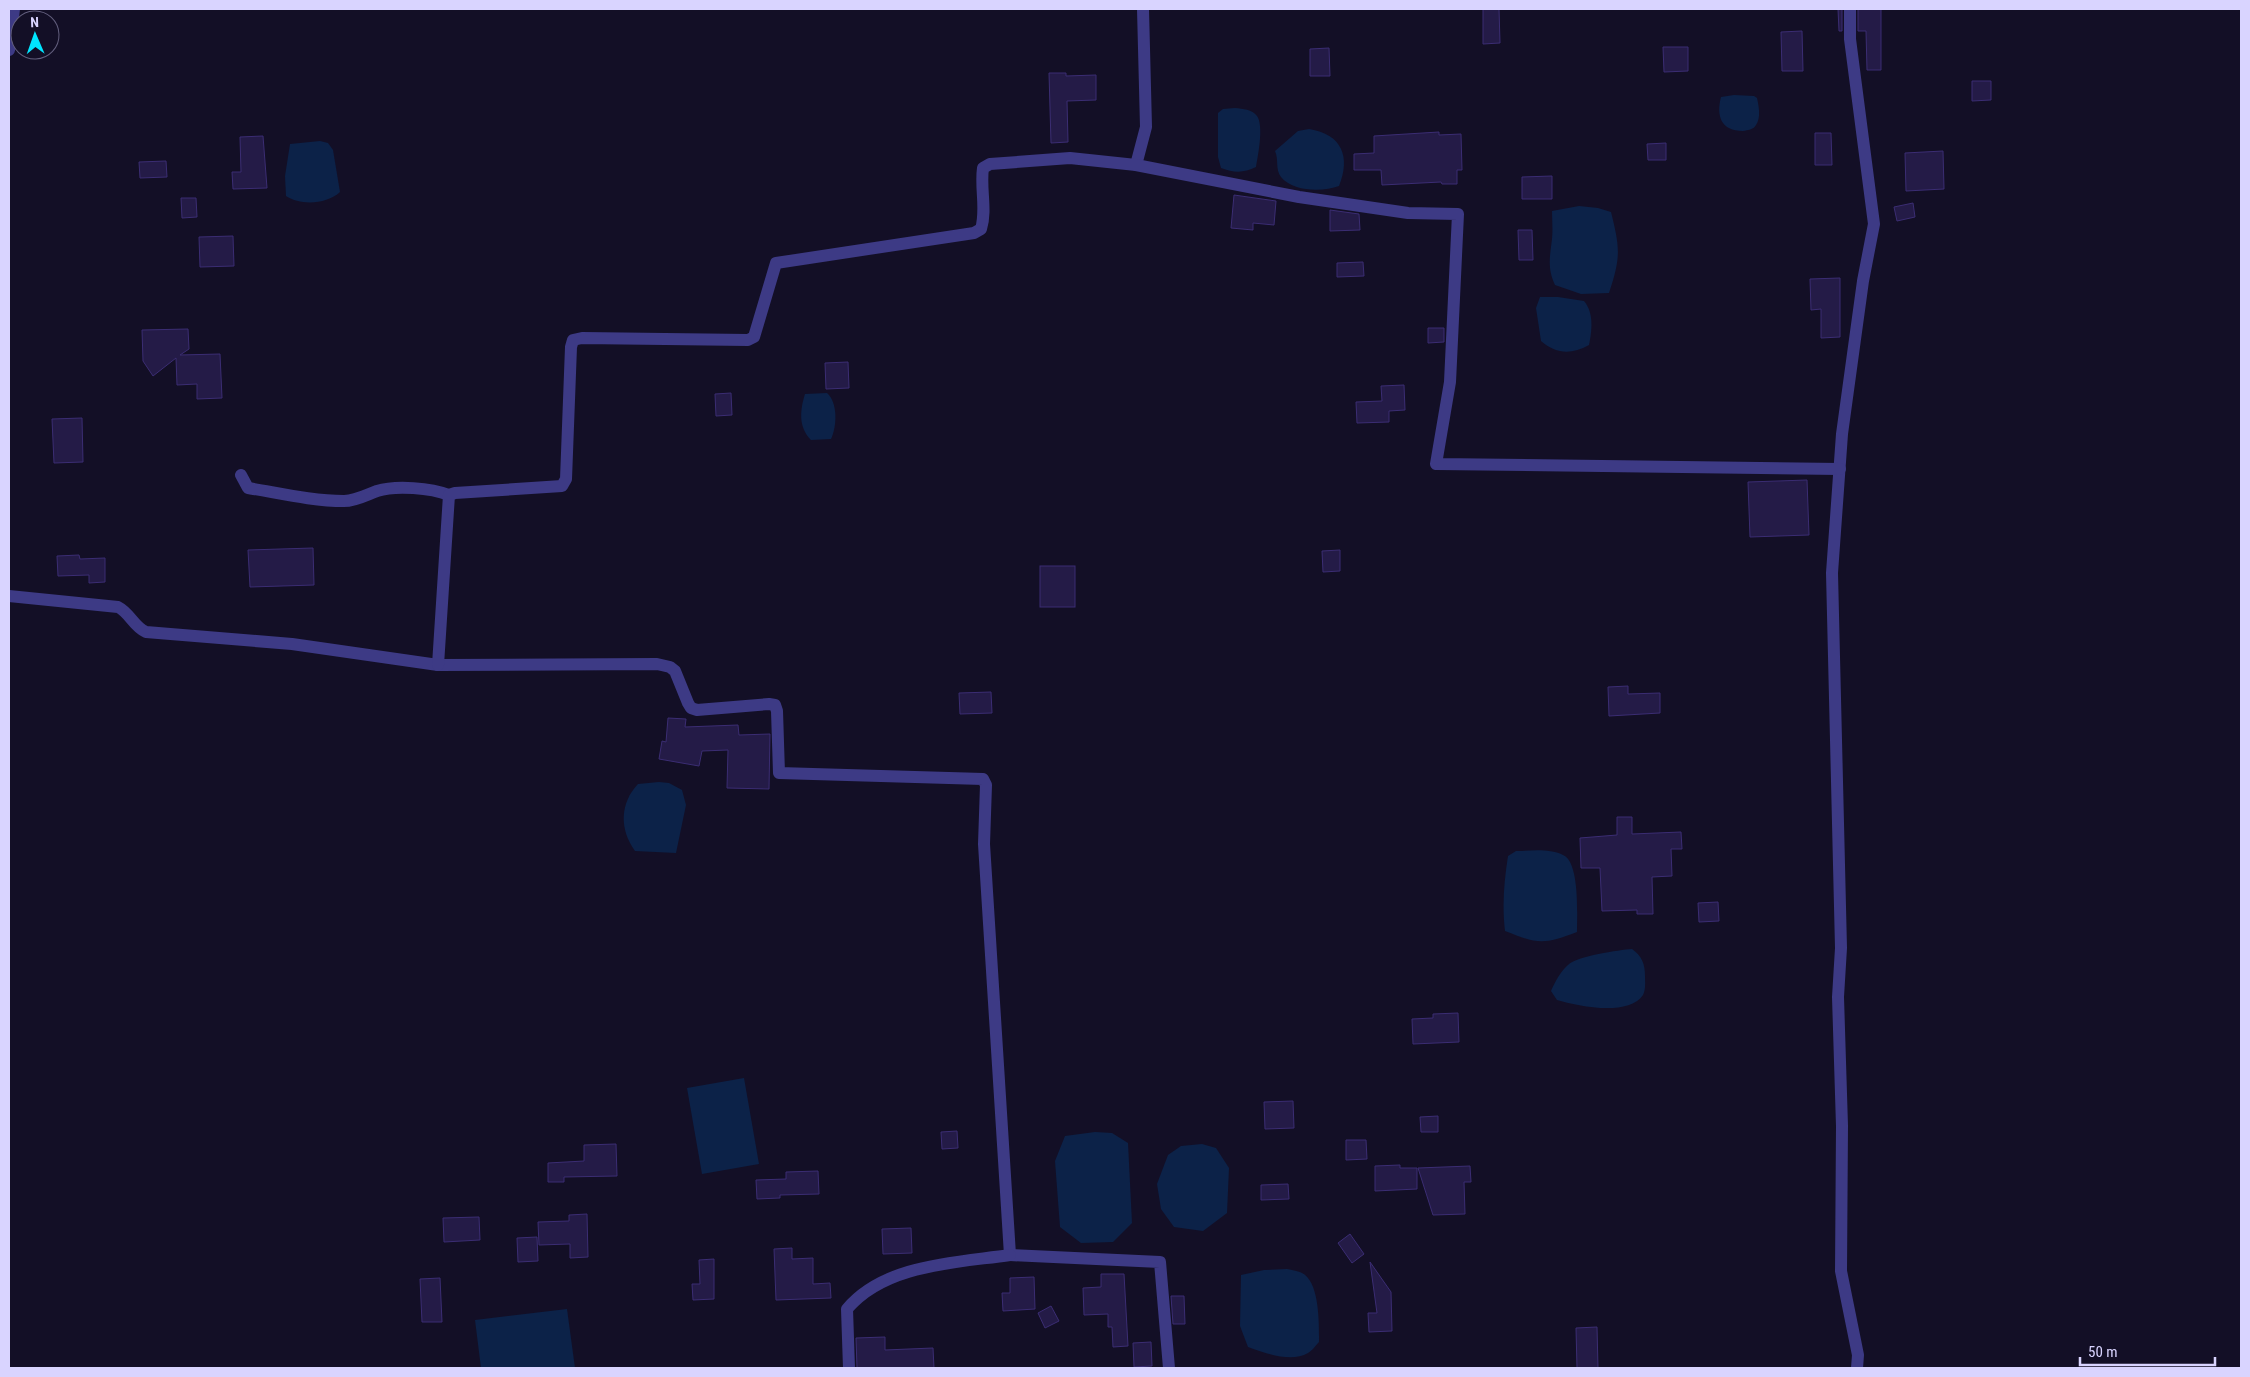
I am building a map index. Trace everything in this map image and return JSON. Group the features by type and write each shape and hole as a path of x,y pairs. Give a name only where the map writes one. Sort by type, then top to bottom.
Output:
{"street":[{"path":"9,50 14,9"},
{"path":"1136,165 1146,127 1143,9"},
{"path":"1850,9 1850,40 1874,224 1860,300 1842,434 1832,572 1841,948 1838,996 1842,1126 1841,1272 1858,1355 1857,1368"},
{"path":"241,475 248,488 345,502 379,490 433,489 450,495 455,493 562,486 566,479 571,347 573,340 582,338 748,340 754,337 776,263 974,233 981,229 984,222 983,168 990,164 1070,158 1136,165 1300,196 1408,213 1458,214 1450,382 1436,464 1840,469"},
{"path":"438,665 450,495"},
{"path":"9,596 118,607 125,611 140,629 146,632 292,644 438,665 657,664 670,667 675,671 691,708 697,710 775,705 778,711 779,772 983,779 986,785 984,844 1010,1255"},
{"path":"849,1368 847,1310 855,1300 880,1284 914,1270 1010,1255 1160,1262 1170,1368"}],"water":[{"path":"1734,95 1754,96 1757,98 1759,119 1752,129 1736,130 1725,125 1722,121 1719,110 1721,97"},
{"path":"1235,108 1253,112 1257,116 1260,127 1256,167 1243,171 1230,171 1221,168 1218,157 1218,113 1223,109"},
{"path":"1309,129 1329,136 1341,148 1344,166 1339,186 1317,190 1300,188 1286,182 1279,174 1275,151 1298,131"},
{"path":"320,141 328,143 333,150 340,192 328,199 314,202 299,201 286,196 285,176 290,144"},
{"path":"1579,206 1598,208 1611,212 1618,252 1616,270 1609,293 1581,294 1555,285 1552,279 1550,262 1552,211"},
{"path":"1540,297 1558,297 1584,301 1591,316 1589,345 1570,352 1564,352 1552,349 1541,341 1536,308"},
{"path":"827,393 831,397 835,409 833,434 831,439 811,440 804,430 801,418 805,394"},
{"path":"669,783 682,790 686,805 676,853 635,851 626,834 624,825 625,808 628,799 638,784"},
{"path":"1516,851 1551,851 1563,855 1568,860 1575,878 1577,932 1548,941 1541,941 1505,931 1504,903 1508,856"},
{"path":"1632,949 1641,957 1645,972 1644,993 1636,1002 1615,1008 1589,1007 1557,1000 1551,991 1563,971 1573,962 1598,954"},
{"path":"744,1078 759,1164 702,1174 687,1088"},
{"path":"1095,1132 1112,1133 1128,1143 1132,1223 1113,1242 1081,1243 1060,1227 1055,1161 1065,1136"},
{"path":"1202,1144 1216,1148 1229,1168 1227,1213 1203,1231 1174,1227 1161,1209 1157,1184 1168,1155 1181,1146"},
{"path":"1287,1269 1300,1272 1308,1278 1315,1294 1318,1315 1319,1342 1308,1353 1294,1357 1278,1356 1248,1347 1240,1326 1241,1275 1264,1270"},
{"path":"567,1309 575,1368 481,1368 475,1320"}],"building":[{"path":"1483,9 1499,9 1500,43 1483,44"},
{"path":"1838,9 1842,9 1842,31 1839,31"},
{"path":"1858,9 1881,9 1881,70 1867,70 1866,31 1858,31"},
{"path":"1802,31 1803,71 1782,71 1781,32"},
{"path":"1663,47 1688,47 1688,71 1664,72"},
{"path":"1329,48 1330,76 1310,76 1310,49"},
{"path":"1049,73 1066,73 1066,76 1096,75 1096,100 1067,101 1068,142 1051,143"},
{"path":"1972,81 1991,81 1991,100 1972,101"},
{"path":"1439,132 1439,135 1461,134 1462,170 1457,170 1457,184 1442,184 1441,182 1382,185 1381,170 1354,170 1354,154 1374,153 1374,136"},
{"path":"1815,133 1831,133 1832,165 1815,165"},
{"path":"263,136 267,188 233,189 232,172 241,172 240,137"},
{"path":"1666,143 1666,160 1648,160 1647,144"},
{"path":"1943,151 1944,189 1906,191 1905,153"},
{"path":"166,161 167,177 140,178 139,162"},
{"path":"1552,176 1552,199 1522,199 1522,177"},
{"path":"1234,195 1276,201 1274,225 1253,223 1253,230 1231,228"},
{"path":"181,198 196,198 197,217 182,218"},
{"path":"1913,203 1915,217 1897,221 1894,207"},
{"path":"1330,210 1359,214 1360,230 1330,231"},
{"path":"1518,230 1532,230 1533,260 1519,260"},
{"path":"233,236 234,266 200,267 199,237"},
{"path":"1363,262 1364,276 1337,277 1337,263"},
{"path":"1840,278 1840,337 1821,338 1821,309 1811,310 1810,279"},
{"path":"1428,328 1444,328 1444,342 1428,343"},
{"path":"188,329 189,349 180,355 220,354 222,398 197,399 197,384 177,385 176,358 153,376 143,361 142,330"},
{"path":"848,362 849,388 826,389 825,363"},
{"path":"1404,385 1405,410 1389,411 1389,422 1357,423 1356,402 1382,401 1381,386"},
{"path":"731,393 732,415 716,416 715,394"},
{"path":"82,418 83,462 54,463 52,419"},
{"path":"1807,480 1809,535 1750,537 1748,482"},
{"path":"313,548 314,585 250,587 248,550"},
{"path":"1340,550 1340,571 1323,572 1322,551"},
{"path":"79,555 80,559 105,558 105,582 89,583 89,575 58,576 57,556"},
{"path":"1040,566 1075,566 1075,607 1040,607"},
{"path":"1628,686 1628,694 1660,693 1660,713 1609,716 1608,687"},
{"path":"991,692 992,713 960,714 959,693"},
{"path":"668,718 686,719 685,727 738,725 739,735 770,734 769,789 727,788 728,750 702,751 699,766 659,759 662,741 666,742"},
{"path":"1617,817 1632,817 1632,834 1681,832 1682,849 1671,849 1672,876 1652,877 1653,914 1637,914 1637,910 1602,911 1600,868 1581,868 1580,838 1617,835"},
{"path":"1718,902 1719,921 1699,922 1698,903"},
{"path":"1458,1013 1459,1042 1413,1044 1412,1019 1433,1018 1433,1014"},
{"path":"1293,1101 1294,1128 1265,1129 1264,1102"},
{"path":"1438,1116 1438,1132 1421,1132 1420,1117"},
{"path":"957,1131 958,1148 942,1149 941,1132"},
{"path":"1346,1140 1366,1140 1367,1159 1346,1160"},
{"path":"616,1144 617,1176 564,1177 564,1182 548,1182 548,1163 584,1161 584,1145"},
{"path":"1400,1165 1400,1168 1417,1168 1417,1189 1375,1191 1375,1166"},
{"path":"1470,1166 1471,1182 1464,1182 1465,1214 1433,1215 1418,1168"},
{"path":"818,1171 819,1194 780,1195 780,1198 757,1199 756,1180 786,1179 786,1172"},
{"path":"1288,1184 1289,1199 1261,1200 1261,1185"},
{"path":"587,1214 588,1257 570,1258 570,1244 539,1245 538,1222 569,1221 569,1215"},
{"path":"479,1217 480,1240 444,1242 443,1218"},
{"path":"911,1228 912,1253 883,1254 882,1229"},
{"path":"1350,1234 1364,1254 1352,1263 1338,1243"},
{"path":"537,1237 538,1261 518,1262 517,1238"},
{"path":"792,1248 792,1259 813,1258 813,1284 830,1283 831,1298 776,1300 774,1249"},
{"path":"714,1259 714,1299 693,1300 692,1284 700,1284 699,1260"},
{"path":"1370,1262 1391,1292 1392,1331 1369,1332 1368,1313 1377,1313"},
{"path":"1101,1274 1124,1274 1128,1346 1113,1347 1112,1327 1108,1327 1108,1314 1084,1315 1083,1288 1101,1287"},
{"path":"1034,1277 1035,1309 1003,1311 1002,1293 1010,1293 1010,1278"},
{"path":"440,1278 442,1322 422,1322 420,1279"},
{"path":"1171,1296 1184,1296 1185,1324 1173,1324"},
{"path":"1051,1306 1059,1321 1045,1328 1038,1313"},
{"path":"1597,1327 1598,1368 1577,1368 1576,1328"},
{"path":"885,1337 885,1350 933,1348 934,1368 857,1368 856,1338"},
{"path":"1151,1342 1152,1366 1134,1367 1133,1343"}]}
